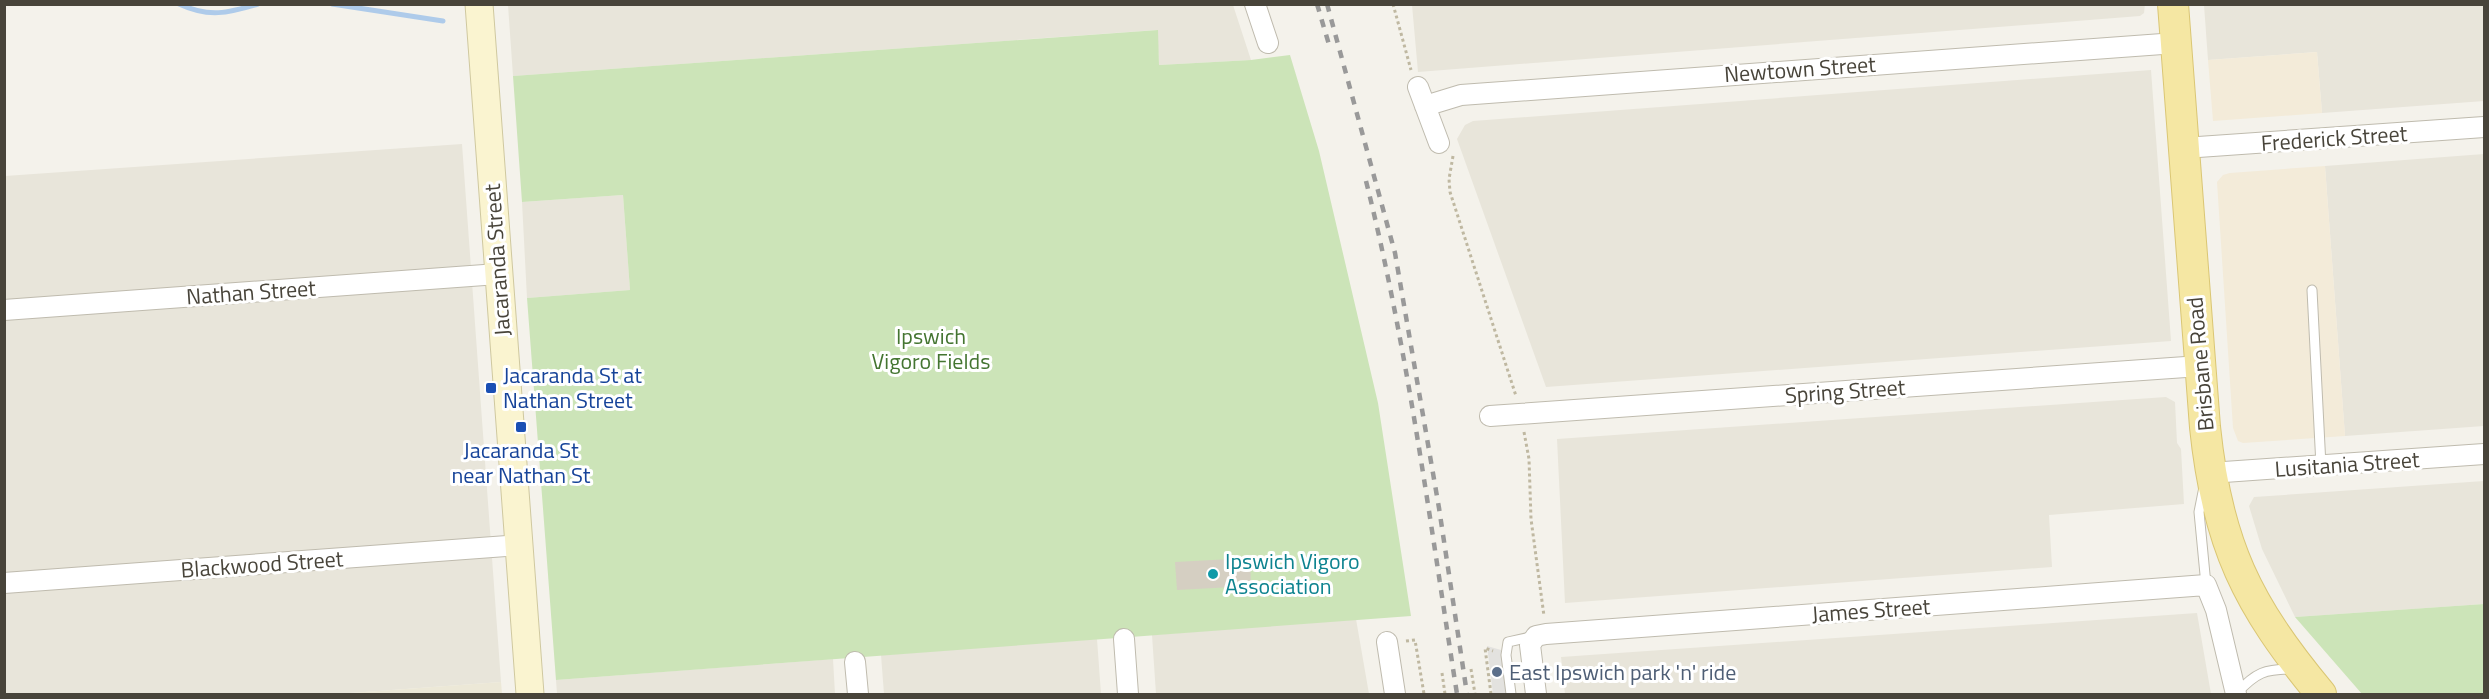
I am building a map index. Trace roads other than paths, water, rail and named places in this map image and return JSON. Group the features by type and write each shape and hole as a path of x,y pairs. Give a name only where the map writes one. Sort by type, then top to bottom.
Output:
{"main road":[{"name":"Brisbane Road","path":"2173,4 2200,366 2210,473 2220,520 2237,567 2257,608 2277,640 2321,694"}],"street":[{"name":"Jacaranda Street","path":"479,4 530,694"},
{"path":"1255,4 1268,43"},
{"name":"Newtown Street","path":"1425,106 1461,95 2176,43"},
{"path":"1416,80 1425,106 1446,148"},
{"name":"Frederick Street","path":"2184,148 2484,127"},
{"name":"Nathan Street","path":"4,310 498,274"},
{"name":"Spring Street","path":"1490,416 2200,366"},
{"name":"Lusitania Street","path":"2210,473 2484,454"},
{"name":"Blackwood Street","path":"4,583 519,545"},
{"path":"2206,585 2216,610 2236,694"},
{"name":"James Street","path":"1540,627 2206,585"},
{"path":"1536,694 1530,645 1540,627"},
{"path":"1124,639 1128,694"},
{"path":"1387,642 1395,694"},
{"path":"855,662 858,694"}],"lane":[{"path":"2312,290 2321,465"},
{"path":"2206,585 2199,512 2210,473"},
{"path":"1511,694 1506,655 1508,642 1540,627"},
{"path":"2236,694 2250,680 2265,671 2300,669"}],"waterway":[{"path":"179,4 209,13 237,10 258,4"},
{"path":"332,4 443,21"}],"railway":[{"path":"1317,4 1330,48"},
{"path":"1327,4 1395,253 1439,508 1467,694"},
{"path":"1366,181 1406,372 1457,694"}],"place":[{"name":"Jacaranda St at Nathan Street","path":"491,388"},
{"name":"Jacaranda St near Nathan St","path":"521,427"},
{"name":"Ipswich Vigoro Association","path":"1213,574"},
{"name":"East Ipswich park 'n' ride","path":"1497,672"}],"park label":[{"name":"Ipswich Vigoro Fields","path":"931,348"}]}
